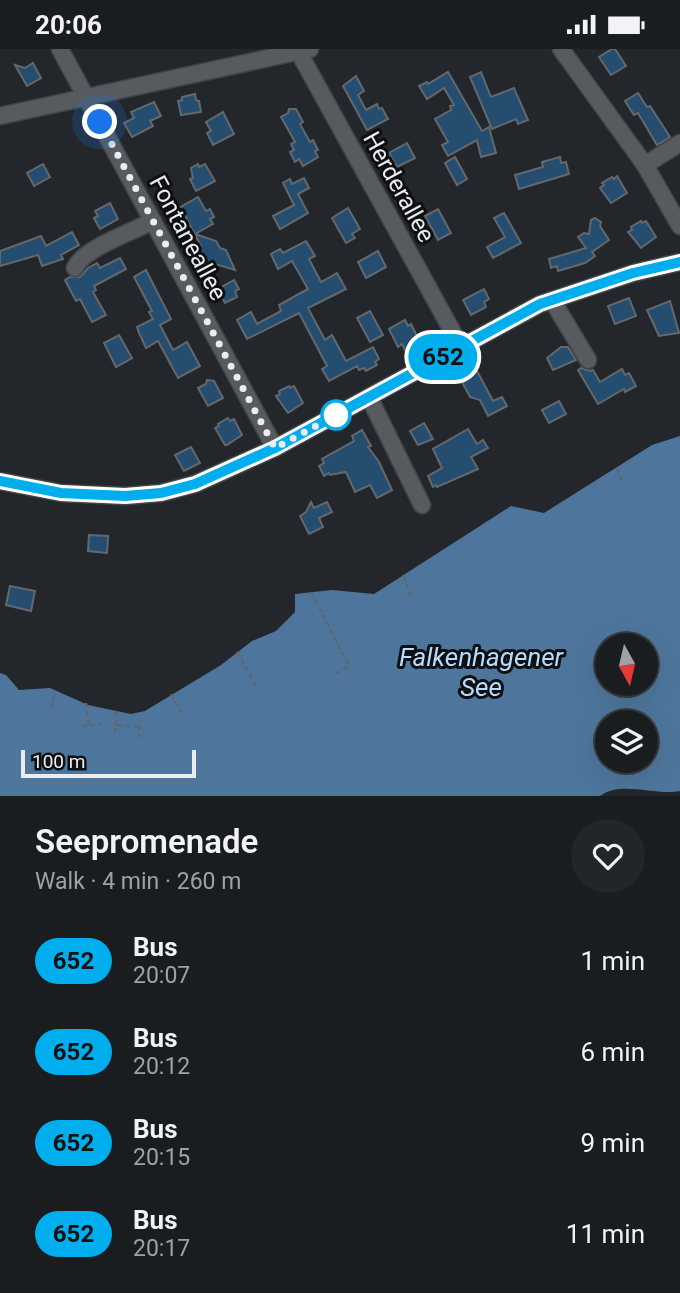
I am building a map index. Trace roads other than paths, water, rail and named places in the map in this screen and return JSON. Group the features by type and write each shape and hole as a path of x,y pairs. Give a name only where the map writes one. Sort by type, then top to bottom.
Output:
{"street":[{"name":"Fontaneallee","path":"60,49 275,448"},
{"path":"561,49 645,165 680,226"},
{"path":"0,116 302,50"},
{"name":"Herderallee","path":"302,50 461,347"},
{"path":"645,165 680,143"},
{"path":"75,268 78,260 90,252 153,221"},
{"path":"0,481 61,493 125,496 161,493 195,484 275,448 540,304 633,273 680,262"},
{"path":"552,300 589,360"},
{"path":"369,397 422,505"}],"water":[{"name":"Falkenhagener See","path":"680,436 680,791 618,789 600,796 0,796 0,673 6,675 19,690 50,688 88,705 131,714 145,711 221,665 252,641 276,631 295,612 295,594 332,590 374,594 511,506 544,513 652,445"}]}
